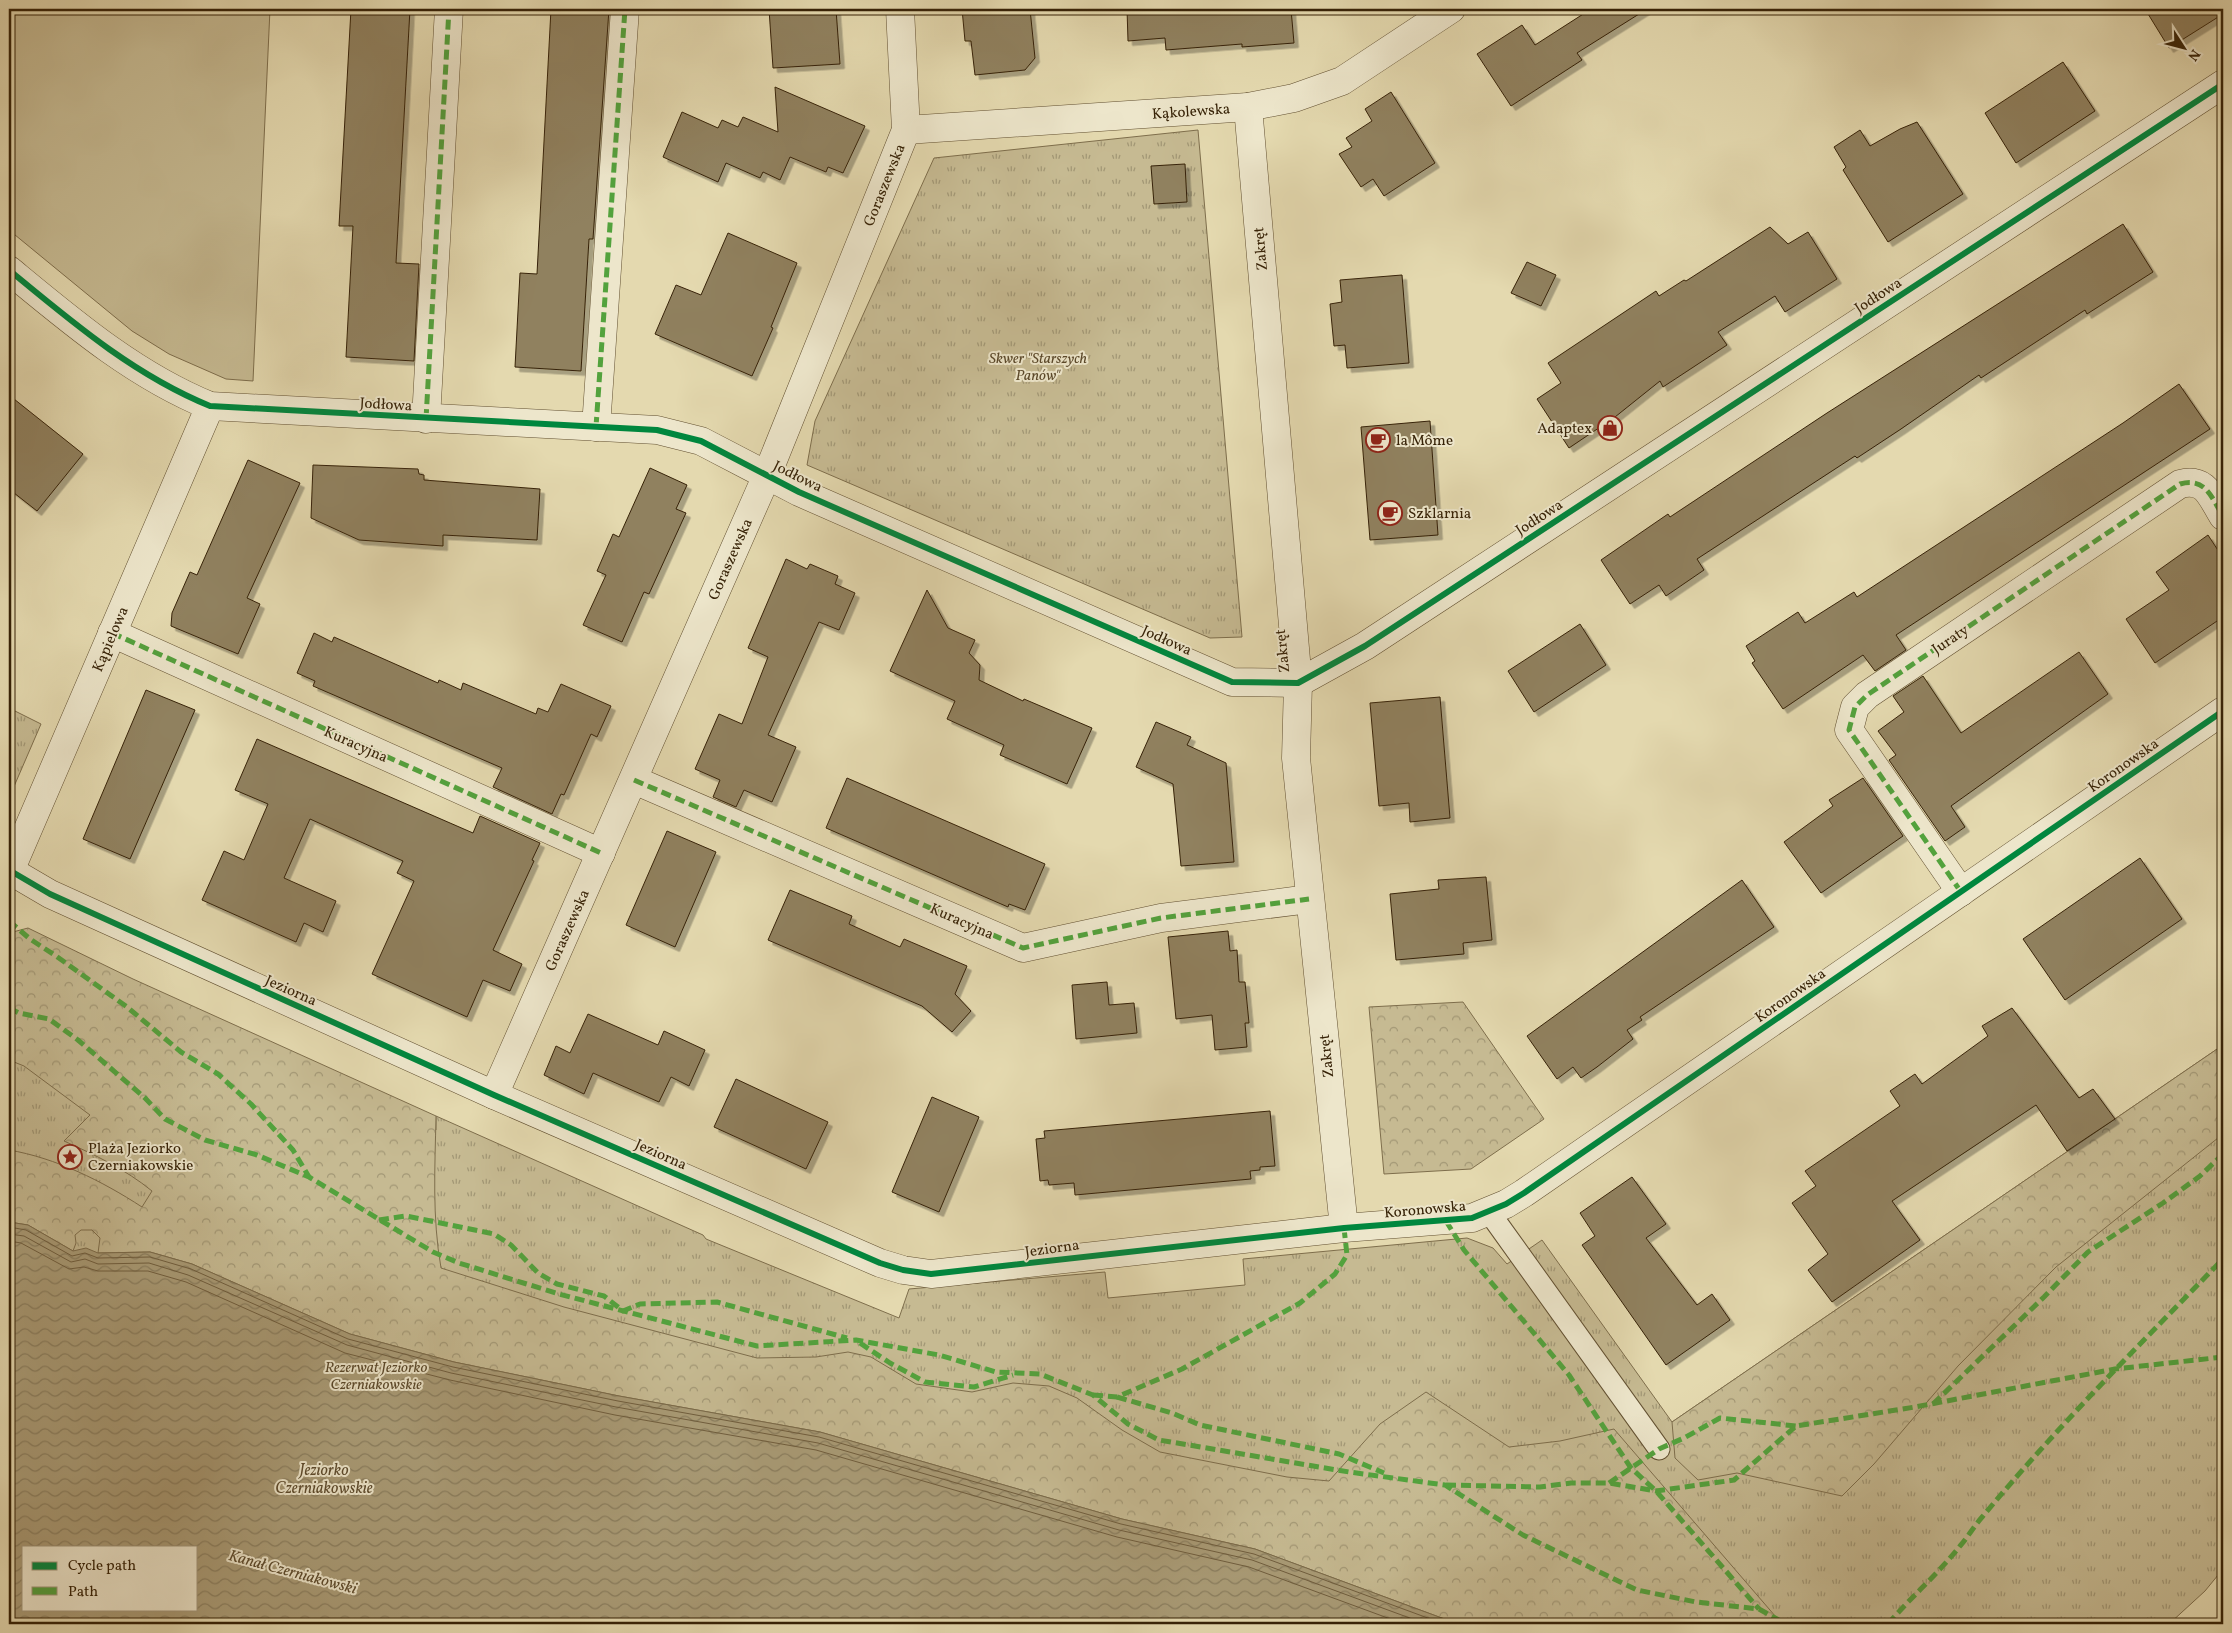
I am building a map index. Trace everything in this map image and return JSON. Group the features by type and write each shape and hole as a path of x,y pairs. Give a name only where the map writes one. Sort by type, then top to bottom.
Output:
{"street":[{"path":"426,419 448,9"},
{"path":"596,427 625,9"},
{"name":"Goraszewska","path":"494,1094 767,475 906,130 900,9"},
{"name":"Kąkolewska","path":"906,130 1248,107 1294,98 1342,81 1451,9"},
{"name":"Jodłowa","path":"9,270 140,371 179,393 210,406 657,430 701,441 799,492 1232,682 1298,683 1366,646 2223,84"},
{"name":"Zakręt","path":"1248,107 1298,683 1296,758 1344,1228"},
{"name":"Kąpielowa","path":"10,871 210,406"},
{"name":"Juraty","path":"1961,892 1849,730 1855,707 1867,695 2180,484 2191,481 2198,482 2205,488 2223,516"},
{"name":"Kuracyjna","path":"112,633 601,853"},
{"name":"Koronowska","path":"1344,1228 1446,1222 1472,1218 1489,1212 1532,1188 2223,711"},
{"name":"Kuracyjna","path":"634,780 1023,948 1161,918 1309,899"},
{"name":"Jeziorna","path":"10,871 59,898 494,1094 880,1263 903,1270 931,1274 1344,1228"}],"lane":[{"path":"1489,1212 1659,1449"}],"green space":[{"path":"9,9 270,9 253,381 226,379 169,354 132,331 9,230"},
{"name":"Skwer \"Starszych Panów\"","path":"1198,130 1242,637 1210,638 807,465 815,421 934,158"},
{"path":"9,708 41,724 9,798"},
{"path":"28,928 133,979 436,1116 435,1211 441,1268 564,1307 757,1358 816,1357 848,1352 871,1357 916,1384 972,1392 1013,1383 1049,1386 1077,1398 1122,1430 1160,1452 1287,1477 1329,1481 1380,1424 1426,1392 1509,1447 1560,1441 1614,1429 1782,1624 1458,1624 1255,1549 1122,1519 820,1432 619,1396 454,1362 350,1334 192,1264 150,1252 98,1253 100,1238 92,1230 81,1230 75,1235 76,1243 73,1251 28,1225 9,1222 9,1150 44,1159 78,1172 111,1188 142,1207 152,1191 120,1169 64,1141 90,1115 24,1066 9,1060 9,933"},
{"name":"Rezerwat Jeziorko Czerniakowskie","path":"9,939 436,1130 436,1116 703,1235 706,1239 899,1318 909,1289 1105,1272 1108,1298 1245,1285 1243,1259 1467,1238 1493,1248 1507,1264 1542,1240 1672,1422 2223,1045 2223,1569 2205,1591 2169,1624 9,1624"},
{"path":"1463,1002 1544,1119 1471,1169 1384,1174 1369,1007"},
{"path":"2223,1045 2223,1134 2056,1267 1958,1366 1874,1464 1842,1496 1737,1473 1698,1480 1675,1458 1672,1422"}],"water":[{"name":"Jeziorko Czerniakowskie","path":"9,1222 28,1225 73,1251 86,1248 98,1253 150,1252 192,1264 350,1334 454,1362 619,1396 820,1432 1122,1519 1255,1549 1458,1624 9,1624"}],"building":[{"path":"351,9 410,9 396,263 419,264 414,361 346,357 353,226 339,226"},
{"path":"551,9 609,9 593,239 589,239 581,371 515,367 520,273 537,274"},
{"path":"769,9 836,9 840,64 773,68"},
{"path":"962,9 1030,9 1035,58 1025,70 975,75 971,41 965,41"},
{"path":"1127,9 1291,9 1294,43 1242,47 1242,44 1166,50 1165,38 1128,41"},
{"path":"1591,9 1647,9 1577,53 1582,60 1511,106 1477,54 1522,25 1535,45"},
{"path":"2145,9 2223,9 2223,14 2169,48"},
{"path":"2063,62 2095,111 2016,163 1985,113"},
{"path":"775,87 865,126 843,173 828,167 826,172 790,157 780,180 763,172 760,178 726,163 718,182 663,157 682,112 718,128 722,120 738,127 743,117 778,132"},
{"path":"1391,92 1435,163 1384,196 1373,179 1361,187 1339,154 1352,147 1346,138 1372,121 1365,109"},
{"path":"1917,122 1963,194 1888,242 1843,170 1846,167 1834,147 1860,130 1870,146"},
{"path":"1185,164 1187,202 1154,204 1151,166"},
{"path":"2123,224 2153,272 2087,314 2085,310 1981,378 1979,375 1857,458 1855,456 1697,559 1704,570 1666,596 1659,585 1630,604 1601,560 1668,514 1670,517 1827,413"},
{"path":"1770,227 1788,244 1808,232 1837,279 1785,312 1775,296 1718,332 1727,345 1663,387 1660,381 1615,417 1569,448 1537,399 1561,383 1548,363 1656,291 1659,296 1684,280 1686,281"},
{"path":"728,233 797,263 771,327 773,328 752,376 655,334 676,285 701,295"},
{"path":"1527,262 1556,275 1541,306 1511,293"},
{"path":"1402,275 1409,363 1347,368 1345,345 1334,346 1330,304 1342,302 1340,280"},
{"path":"2179,384 2210,429 1896,635 1906,650 1875,671 1863,655 1783,709 1752,663 1755,661 1746,646 1798,612 1805,623 1854,592 1857,597 2123,423"},
{"path":"9,395 83,454 37,511 9,489"},
{"path":"1430,421 1438,535 1370,540 1361,427"},
{"path":"248,460 300,483 247,598 260,604 238,654 171,626 172,613 190,572 197,575"},
{"path":"313,465 418,469 419,474 424,475 424,480 540,489 537,540 443,535 443,546 359,540 311,518"},
{"path":"650,468 687,485 676,509 686,513 649,594 644,592 622,642 583,625 606,575 597,571 613,534 619,537"},
{"path":"2208,535 2223,558 2223,617 2155,663 2126,619 2169,590 2156,572"},
{"path":"786,559 807,569 810,564 838,576 835,584 855,593 839,630 819,622 768,735 796,747 772,802 744,790 736,807 713,797 720,780 695,769 719,714 742,724 768,657 748,648"},
{"path":"927,590 948,628 975,640 969,653 980,665 979,680 1023,701 1024,699 1092,728 1067,784 1000,755 1004,745 947,719 955,701 890,671"},
{"path":"1580,624 1606,665 1534,712 1508,671"},
{"path":"314,633 332,642 334,637 438,683 439,680 461,690 463,683 536,714 538,708 548,712 561,684 611,706 597,737 591,734 564,795 561,794 552,814 493,787 502,768 313,686 315,681 297,673"},
{"path":"2079,652 2108,694 1951,806 1965,827 1945,841 1889,760 1896,755 1878,731 1904,712 1893,696 1923,676 1961,733"},
{"path":"146,690 195,710 130,859 83,839"},
{"path":"1440,697 1450,818 1410,822 1409,803 1379,806 1370,703"},
{"path":"1156,722 1191,737 1187,745 1226,763 1234,862 1181,866 1173,784 1136,767"},
{"path":"257,739 473,833 480,816 540,843 532,860 534,861 493,950 522,964 510,991 483,980 467,1017 372,974 414,881 397,873 403,861 310,819 284,878 336,901 323,932 304,923 296,942 202,900 224,851 244,860 268,804 235,790"},
{"path":"847,778 1045,864 1025,910 1009,904 1008,907 826,828"},
{"path":"1863,778 1903,836 1821,893 1784,842 1833,806 1829,800"},
{"path":"667,831 716,852 675,947 626,925"},
{"path":"2140,858 2182,919 2065,1000 2023,939"},
{"path":"1486,877 1492,940 1463,943 1464,954 1396,960 1390,894 1439,889 1438,880"},
{"path":"1742,880 1774,927 1640,1017 1642,1020 1627,1030 1633,1039 1597,1067 1581,1078 1573,1067 1557,1079 1527,1036"},
{"path":"790,890 852,916 849,924 900,947 904,939 967,966 955,994 971,1011 952,1032 922,1006 768,940"},
{"path":"1228,931 1230,951 1237,950 1239,982 1245,982 1249,1023 1245,1023 1247,1047 1215,1050 1212,1015 1176,1019 1168,937"},
{"path":"1107,982 1109,1005 1134,1003 1137,1033 1076,1039 1072,985"},
{"path":"2012,1008 2079,1098 2093,1089 2115,1119 2067,1151 2036,1105 1892,1201 1920,1240 1832,1302 1808,1270 1828,1254 1792,1203 1816,1186 1805,1171 1900,1106 1890,1091 1915,1074 1922,1084 1988,1036 1982,1026"},
{"path":"588,1014 658,1045 664,1031 705,1050 689,1086 671,1077 659,1102 593,1073 584,1094 544,1075 556,1046 570,1053"},
{"path":"736,1079 828,1122 806,1169 714,1127"},
{"path":"932,1097 979,1117 939,1212 892,1192"},
{"path":"1270,1111 1275,1166 1260,1167 1260,1170 1250,1171 1251,1179 1075,1195 1074,1183 1049,1185 1048,1180 1040,1181 1036,1139 1045,1138 1044,1131"},
{"path":"1632,1177 1666,1224 1646,1238 1697,1305 1712,1294 1730,1320 1666,1365 1582,1245 1595,1236 1580,1213"}],"marked path":[{"path":"426,419 449,9"},
{"path":"596,427 625,9"},
{"path":"1961,892 1849,730 1855,707 1867,695 2180,484 2196,483 2202,486 2207,490 2223,516"},
{"path":"112,633 601,853"},
{"path":"634,780 1023,948 1161,918 1309,899"},
{"path":"9,921 30,939 127,1007 181,1052 218,1074 251,1104 293,1150 309,1177"},
{"path":"9,1008 19,1013 49,1019 78,1040 145,1098 165,1119 205,1140 257,1155 309,1177 433,1252 459,1263 559,1294 757,1346 856,1340 939,1355 996,1372 1040,1374 1093,1395 1128,1424 1159,1440 1349,1472 1445,1485 1523,1535 1637,1590 1696,1602 1759,1609 1786,1624"},
{"path":"1933,1404 2088,1252 2163,1203 2200,1176 2223,1154"},
{"path":"379,1220 406,1216 494,1234 511,1245 538,1273 557,1284 604,1296 623,1311 640,1304 717,1302 847,1338"},
{"path":"1446,1221 1464,1250 1569,1375 1631,1468 1656,1491 1759,1609"},
{"path":"1093,1395 1117,1397 1182,1369 1300,1303 1335,1274 1347,1255 1344,1228"},
{"path":"1888,1624 1952,1556 2011,1483 2070,1417 2223,1259"},
{"path":"860,1343 890,1363 925,1382 974,1387 1013,1375"},
{"path":"1446,1485 1540,1487 1571,1483 1609,1483 1656,1491 1734,1480 1796,1426 1915,1407 2115,1369 2223,1357"},
{"path":"1117,1397 1172,1413 1200,1425 1339,1454 1384,1473"},
{"path":"1609,1483 1659,1449 1684,1438 1720,1418 1796,1426"}],"cycle path":[{"path":"9,270 80,328 130,363 155,379 210,406 657,430 701,441 799,492 1232,682 1298,683 1365,646 2223,84"},
{"path":"9,870 50,894 494,1095 880,1263 903,1270 931,1274 1344,1228 1472,1218 1506,1204 2223,711"}],"place":[{"name":"Adaptex","path":"1610,428"},
{"name":"la Môme","path":"1378,440"},
{"name":"Szklarnia","path":"1390,513"},
{"name":"Plaża Jeziorko Czerniakowskie","path":"70,1157"}],"water label":[{"name":"Kanał Czerniakowski","path":"293,1571"}]}
